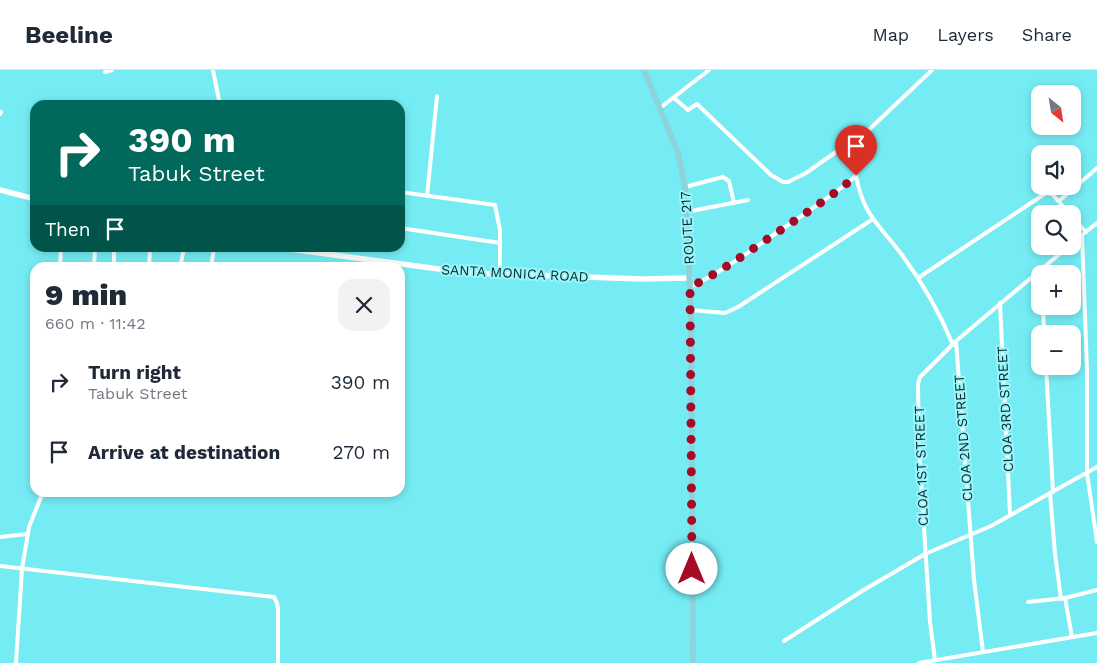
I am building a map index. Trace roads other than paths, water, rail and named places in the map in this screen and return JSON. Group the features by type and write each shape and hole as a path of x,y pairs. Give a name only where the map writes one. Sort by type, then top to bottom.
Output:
{"main road":[{"name":"ROUTE 217","path":"644,70 678,153 685,187 691,310 693,663"}],"street":[{"path":"105,72 112,70"},
{"path":"213,70 219,100"},
{"path":"660,109 709,70"},
{"path":"932,70 854,145 856,176 864,202 873,219 904,256 954,343 1031,279"},
{"path":"427,196 437,96"},
{"path":"674,98 688,110 697,104 771,175 783,182 788,182 798,177 843,147 854,145"},
{"path":"1059,201 1097,168"},
{"path":"690,287 709,278 822,203 856,176"},
{"path":"685,187 723,177 729,181 734,203"},
{"path":"0,190 30,198"},
{"path":"405,193 495,205 500,230 500,275"},
{"path":"918,278 1046,193 1052,194 1062,205"},
{"path":"686,212 748,200"},
{"path":"691,310 725,313 738,308 873,219"},
{"path":"1081,236 1097,222"},
{"path":"405,229 500,243"},
{"path":"1081,230 1084,234 1087,473 1097,542"},
{"name":"SANTA MONICA ROAD","path":"312,252 387,262"},
{"path":"1047,265 1058,255"},
{"name":"SANTA MONICA ROAD","path":"405,264 500,275 641,279 690,278"},
{"name":"CLOA 3RD STREET","path":"1000,303 1010,514"},
{"name":"CLOA 1ST STREET","path":"935,660 925,554 919,449 918,384 920,377 954,343"},
{"name":"CLOA 2ND STREET","path":"954,343 982,652"},
{"path":"1046,375 1054,554 1072,637"},
{"path":"784,641 862,591 925,554 991,526 1097,467"},
{"path":"16,663 22,568 29,527 41,497"},
{"path":"0,538 28,534"},
{"path":"0,566 274,597 278,609 278,663"},
{"path":"1028,602 1063,598 1097,590"},
{"path":"919,663 1097,633"}]}
